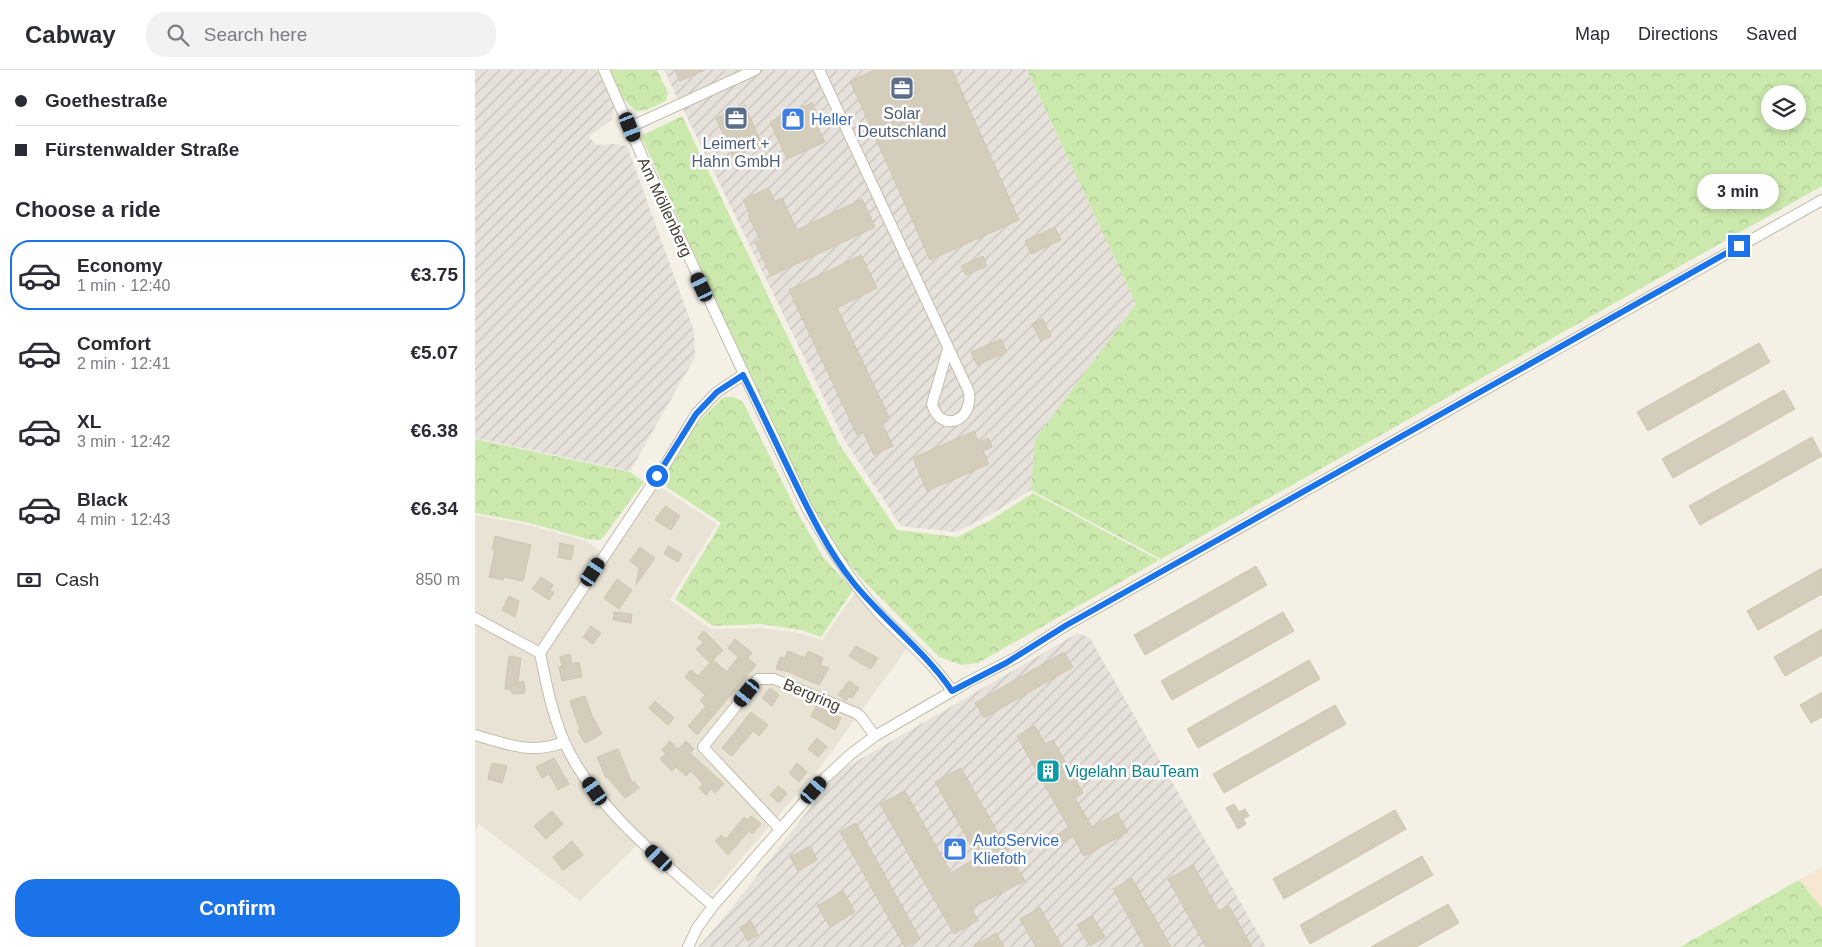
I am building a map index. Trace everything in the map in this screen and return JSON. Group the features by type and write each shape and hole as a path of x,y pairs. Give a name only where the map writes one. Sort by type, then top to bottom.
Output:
{"street":[{"name":"Am Möllenberg","path":"603,70 743,375 806,506 851,580 880,613 941,675 952,691"},
{"path":"630,127 755,70"},
{"path":"819,70 947,349 966,386 970,401 965,415 949,422 941,419 935,413 932,404 947,349"},
{"path":"688,947 697,928 713,906 825,778 851,754 875,736 952,691 1010,661 1083,616 1822,200"},
{"path":"713,906 630,832 578,768 564,742 550,701 540,653 667,462 696,414 717,392 743,375"},
{"path":"475,618 540,653"},
{"name":"Bergring","path":"780,829 703,747 759,679 773,679 856,713 875,736"},
{"path":"475,735 517,747 535,749 564,742"}],"shaded area":[{"path":"475,70 597,70 614,107 612,120 589,136 596,145 615,144 627,146 694,331 695,357 630,471 475,438"},
{"path":"664,70 1027,70 1136,304 1035,439 1031,490 986,517 956,532 901,526 845,441"},
{"path":"657,485 717,524 670,600 711,629 759,628 800,633 822,640 855,593 907,648 821,766 711,894 642,840 580,901 479,824 475,831 475,515 529,525 586,541 609,557"},
{"path":"1078,633 1090,638 1266,947 698,947 727,914 838,772"},
{"path":"1822,867 1822,908 1799,880"}],"green space":[{"path":"610,70 657,70 668,93 666,101 646,110 636,111 623,99"},
{"path":"1027,70 1822,70 1822,186 1161,559 1031,490 1035,439 1136,304"},
{"path":"682,116 839,444 897,530 957,537 989,521 1033,493 1159,560 978,663 961,665 939,657 862,579 834,547 808,505 641,136"},
{"path":"724,397 734,397 743,402 797,512 823,557 853,590 821,637 801,630 760,624 713,626 675,599 721,523 659,482 698,422"},
{"path":"475,439 630,472 644,482 601,540 587,539 530,523 475,513"},
{"path":"1799,880 1822,908 1822,947 1680,947"}],"building":[{"path":"675,70 705,70 680,81"},
{"path":"875,70 952,70 1019,220 930,260 850,81"},
{"path":"812,103 818,116 813,118 825,142 787,159 770,122"},
{"path":"745,105 762,145 733,157 716,118"},
{"path":"768,188 775,201 782,198 797,230 862,199 875,227 771,276 755,242 760,240 743,200"},
{"path":"1055,227 1061,240 1031,254 1025,241"},
{"path":"861,255 877,288 837,308 890,419 882,423 893,446 874,455 863,432 857,435 789,290"},
{"path":"983,256 987,266 966,275 961,266"},
{"path":"1043,319 1051,336 1041,341 1032,324"},
{"path":"1001,339 1007,352 977,365 971,352"},
{"path":"1759,343 1770,362 1648,431 1637,412"},
{"path":"1784,390 1795,409 1673,478 1662,459"},
{"path":"974,431 979,442 988,438 992,447 983,451 989,464 927,491 913,458"},
{"path":"1812,437 1822,456 1700,525 1689,506"},
{"path":"665,506 680,516 671,530 655,520"},
{"path":"495,536 531,545 523,581 504,577 503,580 489,577 495,550 492,550"},
{"path":"560,543 574,546 571,560 558,557"},
{"path":"668,546 682,554 678,562 664,554"},
{"path":"640,547 655,558 636,585 639,568 630,561"},
{"path":"1256,566 1267,585 1145,655 1134,635"},
{"path":"1822,568 1822,594 1758,630 1747,611"},
{"path":"541,577 553,585 550,590 554,593 549,600 532,589"},
{"path":"617,579 632,590 619,609 604,598"},
{"path":"509,596 519,601 515,617 502,610"},
{"path":"614,612 632,614 631,623 613,620"},
{"path":"1283,612 1294,631 1172,700 1161,681"},
{"path":"591,626 601,633 593,644 583,637"},
{"path":"1822,629 1822,655 1785,676 1774,657"},
{"path":"704,631 723,650 713,660 727,672 738,657 728,648 735,639 752,653 748,658 756,665 697,735 688,726 706,706 700,701 705,695 685,677 691,670 698,676 711,662 696,649 703,643 698,637"},
{"path":"856,646 878,658 871,669 849,656"},
{"path":"788,651 805,658 808,651 823,658 820,665 829,668 819,685 789,672 776,669 780,657 785,658"},
{"path":"1064,652 1073,667 984,718 975,703"},
{"path":"570,654 572,664 579,662 582,677 562,681 559,667 562,666 560,657"},
{"path":"509,656 521,658 518,682 524,681 525,693 512,694 511,689 505,689"},
{"path":"1309,660 1320,679 1198,748 1187,729"},
{"path":"849,681 859,688 852,698 849,696 846,701 838,695"},
{"path":"770,688 779,695 772,706 762,698"},
{"path":"1822,692 1822,717 1811,723 1800,705"},
{"path":"585,696 592,716 602,734 585,743 578,731 580,730 570,701"},
{"path":"655,701 674,718 668,725 649,708"},
{"path":"817,705 841,718 835,730 811,716"},
{"path":"1335,705 1346,724 1224,793 1213,774"},
{"path":"751,712 768,725 759,736 753,731 732,756 722,748"},
{"name":"Vigelahn BauTeam","path":"1035,726 1045,744 1053,740 1083,793 1075,798 1092,827 1117,813 1128,832 1084,856 1073,836 1055,846 1051,838 1069,828 1017,736"},
{"path":"817,738 827,747 818,757 808,749"},
{"path":"670,741 678,749 686,741 694,749 690,753 724,784 715,793 711,789 706,795 699,788 703,784 691,771 686,776 676,767 672,771 660,759 666,754 662,750"},
{"path":"618,749 632,783 634,781 639,788 625,798 606,778 597,757"},
{"path":"554,758 569,784 558,790 549,774 542,778 536,767"},
{"path":"492,763 507,766 502,783 488,779"},
{"path":"797,763 807,772 799,782 789,773"},
{"path":"961,768 1025,881 971,908 978,920 954,934 880,804 905,791 951,873 978,857 935,782"},
{"path":"778,786 787,793 779,803 770,795"},
{"path":"1234,804 1239,812 1245,809 1249,816 1243,819 1246,824 1238,829 1226,808"},
{"path":"1395,810 1406,829 1284,899 1273,879"},
{"path":"552,811 563,824 546,839 534,826"},
{"path":"751,816 761,824 752,834 749,831 728,855 715,841 721,835 726,839 744,817 747,820"},
{"path":"856,823 920,939 905,947 840,832"},
{"path":"572,841 583,855 563,870 553,857"},
{"path":"810,846 817,860 798,871 790,857"},
{"path":"1422,856 1433,875 1310,944 1300,925"},
{"path":"1193,865 1219,911 1229,906 1252,947 1206,947 1168,879"},
{"path":"1132,878 1171,947 1145,947 1113,889"},
{"path":"843,891 855,912 830,927 817,906"},
{"path":"1448,904 1459,923 1416,947 1371,947"},
{"path":"1040,908 1062,947 1036,947 1020,919"},
{"path":"1092,916 1105,937 1090,946 1077,925"},
{"path":"751,921 758,935 748,941 740,927"},
{"path":"996,933 1004,947 973,947"}],"place":[{"name":"Solar Deutschland","path":"902,88"},
{"name":"Leimert + Hahn GmbH","path":"736,118"},
{"name":"Heller","path":"793,119"},
{"name":"Vigelahn BauTeam","path":"1048,771"},
{"name":"AutoService Kliefoth","path":"955,849"}],"route":[{"path":"657,476 696,414 717,392 743,375 806,506 851,580 880,613 941,675 952,691 996,669 1065,626 1739,246"}]}
